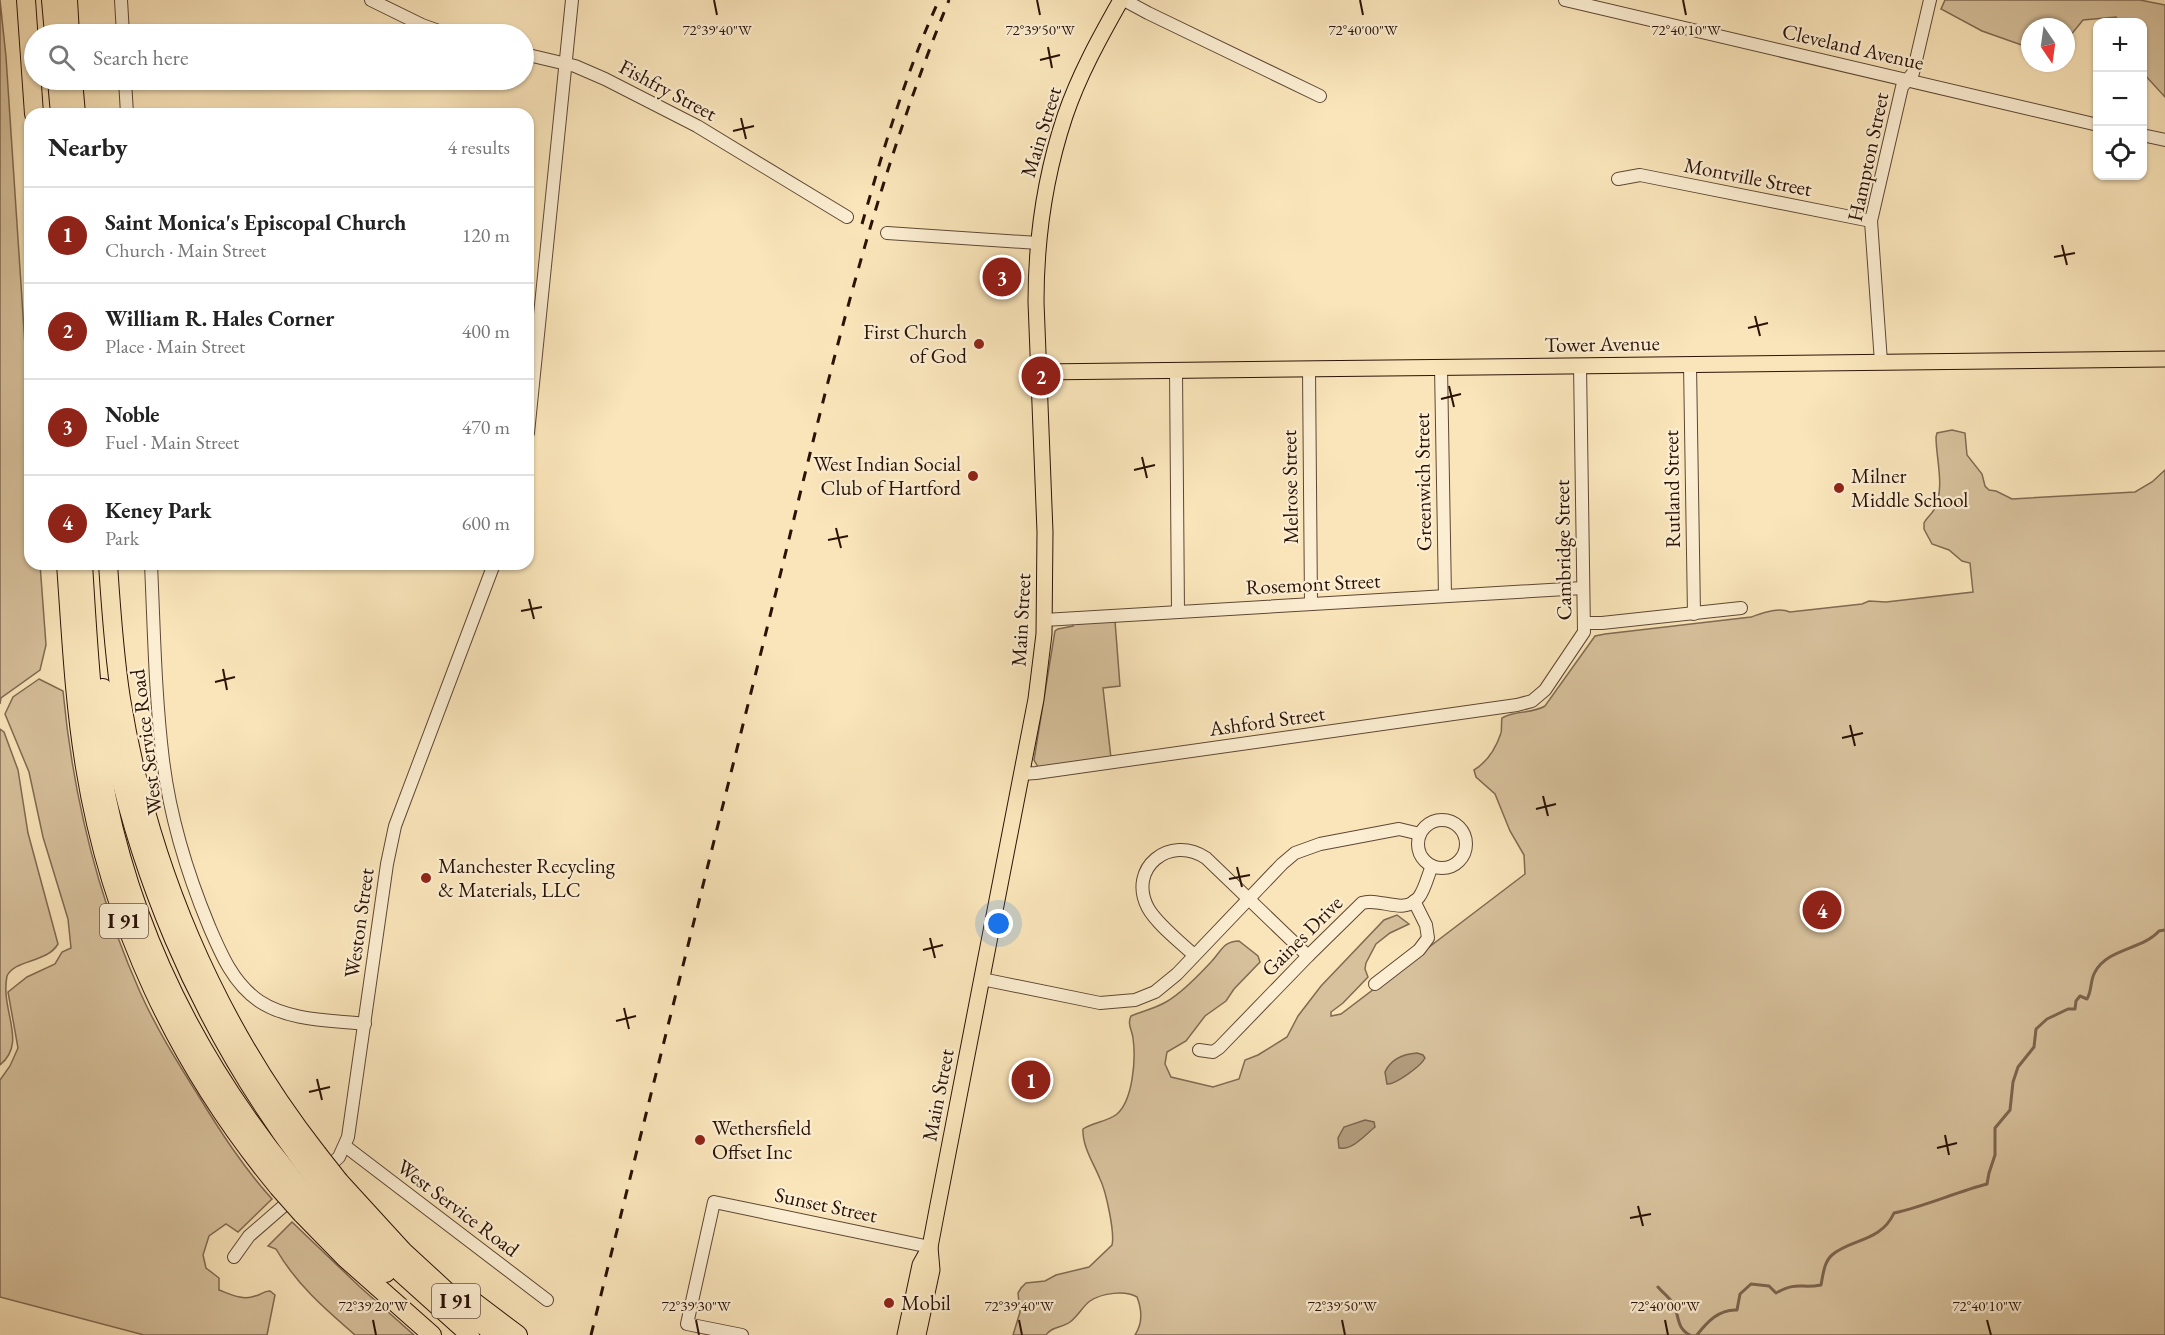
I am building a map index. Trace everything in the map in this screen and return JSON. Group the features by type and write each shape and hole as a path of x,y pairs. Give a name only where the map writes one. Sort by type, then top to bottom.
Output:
{"highway":[{"path":"26,0 28,24"},
{"path":"43,0 44,24"},
{"path":"51,0 53,24"},
{"path":"68,0 69,24"},
{"path":"32,90 34,108"},
{"path":"49,90 50,108"},
{"path":"58,90 59,108"},
{"path":"74,90 75,108"},
{"name":"I 91","path":"66,570 82,751 100,841 117,900 151,986 182,1049 225,1116 298,1170 320,1198 351,1264 432,1335"},
{"path":"83,570 92,689 103,774 117,841 137,908 167,981 205,1055 242,1113 298,1170 354,1245 457,1335"},
{"path":"92,570 99,654 108,720 129,811 149,877 180,955 220,1036 265,1109 298,1170"},
{"name":"I 91","path":"108,570 115,652 124,719 140,793 163,868 195,948 223,1008 280,1102 298,1170"},
{"path":"320,1198 470,1335"},
{"name":"I 91","path":"320,1198 377,1225 494,1335"},
{"path":"418,1266 457,1289 518,1335"}],"main road":[{"name":"Main Street","path":"930,1247 1036,699 1044,620 1045,532 1036,302 1038,243 1047,186 1065,115 1094,48 1123,0"},
{"name":"Tower Avenue","path":"1040,372 2165,359"},
{"path":"905,1335 920,1265 930,1247"},
{"path":"918,1335 932,1270 930,1247"}],"street":[{"path":"121,0 122,24"},
{"path":"371,0 420,24"},
{"path":"534,375 572,0"},
{"path":"1123,0 1320,96"},
{"name":"Cleveland Avenue","path":"1565,0 2093,123"},
{"name":"Hampton Street","path":"1881,363 1871,221 1902,87 1913,73 1930,0"},
{"name":"Fishfry Street","path":"534,56 598,75 697,126 847,217"},
{"path":"126,90 127,108"},
{"path":"2147,136 2165,140"},
{"name":"Montville Street","path":"1618,179 1640,175 1871,221"},
{"path":"887,233 1038,243"},
{"name":"Rutland Street","path":"1690,364 1694,614"},
{"name":"Cambridge Street","path":"1518,705 1532,701 1545,690 1582,638 1585,623 1580,365"},
{"name":"Greenwich Street","path":"1441,367 1444,596"},
{"name":"Melrose Street","path":"1309,369 1311,604"},
{"path":"1176,370 1178,612"},
{"name":"West Service Road","path":"151,570 158,704 166,781 187,868 214,937 235,977 262,1003 295,1016 365,1024"},
{"name":"Weston Street","path":"345,1146 365,1024 387,864 395,826 492,570"},
{"name":"Rosemont Street","path":"1044,620 1583,588"},
{"path":"1585,623 1741,608"},
{"name":"Ashford Street","path":"1021,774 1518,705"},
{"path":"1449,820 1463,830 1466,838 1465,855 1460,862 1445,869 1432,866 1423,860 1420,854 1418,840 1420,834 1432,822 1449,820"},
{"path":"982,979 1095,1002 1136,1000 1155,993 1177,974 1281,864 1295,853 1307,848 1399,829 1420,834"},
{"path":"1194,955 1153,916 1143,893 1146,870 1169,851 1192,851 1206,858 1308,956"},
{"path":"1375,984 1419,950 1428,938 1426,925 1414,901 1419,897 1432,866"},
{"name":"Gaines Drive","path":"1199,1050 1213,1052 1219,1048 1362,903 1370,900 1399,906 1414,901"},
{"path":"234,1257 249,1236 335,1161 345,1146"},
{"name":"West Service Road","path":"345,1146 547,1299"},
{"name":"Sunset Street","path":"742,1335 687,1324 714,1202 930,1247"}],"shaded area":[{"path":"0,0 6,57 24,330 24,570 40,570 46,645 40,670 1,698 0,704"},
{"path":"1945,0 2140,0 2165,5 2165,97 2147,77 2147,18 2093,18 2083,20 2075,30 2075,18 2021,18 2021,45 1982,31 1941,9"},
{"path":"1952,430 1965,433 1967,455 1982,474 1985,486 1989,490 2012,499 2135,492 2152,482 2165,470 2165,1335 1135,1335 1141,1316 1137,1297 1114,1293 1090,1301 1070,1322 1051,1330 1046,1335 1013,1335 1020,1312 1018,1293 1026,1283 1045,1281 1056,1275 1089,1267 1112,1245 1107,1202 1086,1148 1083,1129 1117,1114 1127,1099 1133,1068 1134,1047 1131,1016 1172,998 1184,989 1226,945 1239,941 1258,956 1260,962 1234,989 1226,1001 1205,1016 1186,1041 1167,1052 1165,1064 1171,1077 1213,1087 1239,1079 1245,1060 1258,1055 1287,1037 1298,1016 1321,986 1384,920 1397,915 1409,924 1390,933 1376,944 1366,963 1365,969 1368,977 1331,1012 1331,1016 1341,1014 1525,874 1524,855 1510,831 1495,794 1476,777 1474,770 1487,759 1496,744 1501,733 1502,718 1545,706 1595,636 1751,617 1776,610 1790,612 1862,604 1869,601 1886,602 1973,592 1970,563 1962,561 1949,550 1932,544 1924,529 1924,523 1938,500 1937,433"},
{"path":"1115,621 1120,686 1103,688 1111,758 1038,767 1034,760 1055,631 1074,624"},
{"path":"39,679 63,691 73,769 89,845 111,919 140,992 168,1045 215,1122 242,1162 272,1199 238,1232 226,1224 209,1236 203,1255 206,1268 219,1278 219,1290 241,1297 250,1297 270,1291 275,1295 267,1335 144,1335 0,1297 0,1080 10,1066 18,1048 8,992 27,977 55,964 62,952 71,948 68,919 43,837 29,772 5,714 13,697"},
{"path":"0,729 4,732 18,770 28,833 58,944 47,955 17,966 7,976 7,1001 13,1036 8,1056 0,1065"},
{"path":"1417,1053 1423,1055 1425,1058 1423,1061 1401,1078 1387,1084 1385,1072 1391,1064 1402,1056"},
{"path":"1365,1120 1374,1122 1375,1127 1353,1145 1339,1148 1338,1138 1344,1127"},
{"path":"292,1222 414,1335 355,1335 322,1306 293,1274 276,1249 268,1246"}],"waterway":[{"path":"1697,1335 1709,1321 1719,1314 1737,1310 1740,1294 1751,1284 1769,1286 1776,1293 1794,1286 1821,1285 1823,1273 1832,1255 1881,1230 1894,1213 1987,1184 1995,1155 1995,1128 2010,1110 2013,1082 2018,1067 2034,1047 2036,1029 2047,1019 2068,1009 2075,1009 2076,1001 2080,996 2087,999 2095,972 2108,958 2165,930"},
{"path":"1658,1287 1672,1302 1682,1328 1690,1335"}],"railway":[{"path":"862,224 906,82 939,0"},
{"path":"591,1335 811,448 851,297 895,147 949,0"}],"place":[{"name":"Noble","path":"1002,277"},
{"name":"First Church of God","path":"979,344"},
{"name":"William R. Hales Corner","path":"1041,376"},
{"name":"West Indian Social Club of Hartford","path":"973,476"},
{"name":"Milner Middle School","path":"1839,488"},
{"name":"Manchester Recycling & Materials, LLC","path":"426,878"},
{"name":"Keney Park","path":"1822,910"},
{"name":"Saint Monica's Episcopal Church","path":"1031,1080"},
{"name":"Wethersfield Offset Inc","path":"700,1140"},
{"name":"Mobil","path":"889,1303"}]}
